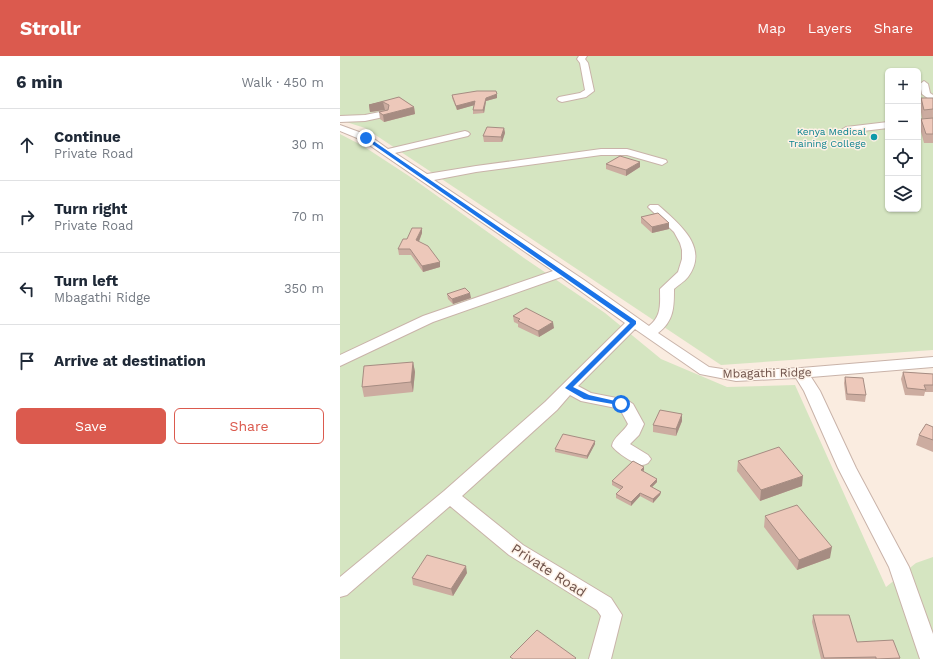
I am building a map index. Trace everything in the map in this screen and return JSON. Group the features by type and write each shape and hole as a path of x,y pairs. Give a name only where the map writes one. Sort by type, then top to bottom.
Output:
{"street":[{"path":"562,99 583,95 590,91 584,63 581,59 583,56"},
{"path":"924,84 926,94 933,99"},
{"path":"340,119 365,118 385,114"},
{"path":"921,123 933,122"},
{"path":"846,130 885,125"},
{"name":"Mbagathi Ridge","path":"340,128 366,138 697,366 712,373 736,376 801,373 933,362"},
{"path":"387,152 465,134"},
{"path":"425,178 476,169 601,152 627,152 662,162"},
{"path":"649,333 658,327 664,320 668,309 667,289 683,275 686,269 688,256 688,245 684,236 654,207"},
{"path":"340,361 428,319 562,272"},
{"path":"340,589 450,496 551,406 634,322"},
{"path":"801,373 812,391 847,468 899,567 931,659"},
{"path":"568,388 587,397 621,404 627,408 636,424 633,431 621,443 621,446 642,459"},
{"name":"Private Road","path":"450,496 516,550 604,604 612,615 600,659"}],"green space":[{"path":"340,56 933,56 933,350 721,365 365,128 340,120"},
{"path":"340,134 363,146 412,178 524,258 605,313 661,359 727,387 795,385 886,587 916,563 933,557 933,659 340,659"}],"building":[{"path":"477,91 496,91 497,94 486,98 483,110 473,110 475,101 456,106 452,95"},
{"path":"399,97 414,107 383,115 379,112 388,110 389,105 383,102 369,105"},
{"path":"921,98 933,98 933,109 924,110"},
{"path":"933,118 933,134 926,134 921,119"},
{"path":"487,127 504,128 501,137 483,136"},
{"path":"620,156 640,162 626,170 606,164"},
{"path":"658,213 669,223 652,227 641,217"},
{"path":"412,228 422,228 416,240 428,246 440,262 422,266 410,249 398,249 403,239 407,239"},
{"path":"465,288 470,293 452,299 447,294"},
{"path":"526,308 553,322 538,331 518,321 520,319 513,316"},
{"path":"413,362 411,382 362,387 364,366"},
{"path":"903,372 933,374 933,385 924,385 926,390 907,388"},
{"path":"845,377 863,378 866,395 847,394"},
{"path":"660,410 682,414 676,429 653,425"},
{"path":"926,424 933,427 933,440 919,435"},
{"path":"563,434 595,441 587,456 555,449"},
{"path":"779,447 803,476 761,490 738,461"},
{"path":"633,461 644,467 641,470 657,479 650,486 661,492 653,499 640,493 631,502 616,494 623,487 612,481"},
{"path":"797,505 832,547 799,560 765,516"},
{"path":"427,555 466,566 451,589 412,578"},
{"path":"813,615 849,615 857,642 893,640 900,658 824,658"},
{"path":"537,630 576,658 513,659 510,657"}],"place":[{"name":"Kenya Medical Training College","path":"874,137"}],"route":[{"path":"366,138 634,322 568,388 587,397 621,404"}]}
